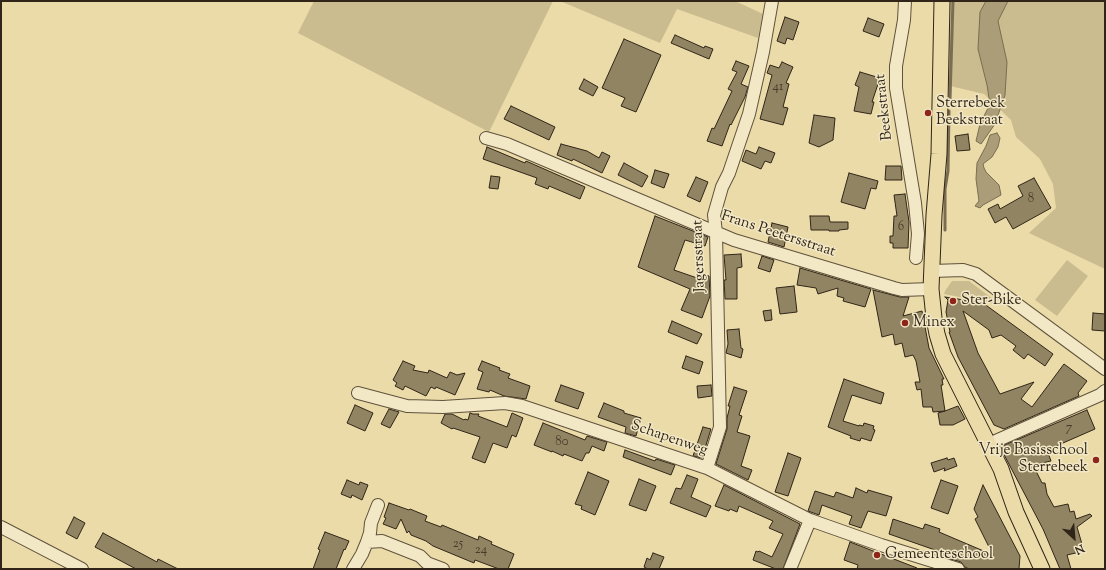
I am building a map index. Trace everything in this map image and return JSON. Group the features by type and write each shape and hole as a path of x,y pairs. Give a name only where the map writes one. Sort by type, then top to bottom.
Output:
{"main road":[{"path":"942,1 934,65 930,161 934,215 931,288 935,323 943,354 1001,469 1016,512 1041,568"}],"street":[{"name":"Jagersstraat","path":"707,468 720,427 716,233 714,215 722,187 729,173 749,114 763,52 772,1"},
{"name":"Beekstraat","path":"905,1 904,20 896,66 896,88 918,234 916,258"},
{"name":"Frans Peetersstraat","path":"486,138 507,144 716,233 748,244 902,290 931,288"},
{"path":"932,271 963,270 976,274 1105,369"},
{"path":"989,444 1100,395 1105,391"},
{"name":"Schapenweg","path":"358,393 407,406 443,407 504,403 522,406 707,468 810,520 881,545 958,569"},
{"path":"353,569 367,542 371,523 378,505"},
{"path":"790,569 810,520"},
{"path":"1,527 82,569"},
{"path":"367,542 382,541 420,556 427,563 443,569"}],"shaded area":[{"path":"314,1 553,1 489,132 298,33"},
{"path":"560,1 735,1 763,14 758,38 677,9 660,43"},
{"path":"946,1 1105,1 1105,269 1029,233 1056,208 1053,184 1040,159 1016,137 1011,120 984,94 946,85"},
{"path":"986,1 1008,1 998,21 1007,62 1005,95 995,124 981,144 976,141 980,124 990,104 978,49 980,12"},
{"path":"997,133 1000,138 998,147 992,157 983,164 986,172 999,185 1001,195 980,208 975,206 979,201 976,179 977,163 990,135"},
{"path":"1067,260 1088,276 1057,316 1035,300"},
{"path":"952,281 969,281 997,302 995,304 944,294"}],"building":[{"path":"785,17 799,22 793,40 787,38 785,44 777,41"},
{"path":"868,18 884,24 879,37 863,31"},
{"path":"675,35 704,48 705,46 713,49 709,59 671,43"},
{"path":"624,39 661,55 636,112 621,106 625,98 602,88"},
{"path":"736,61 749,66 741,84 748,87 745,97 731,125 730,124 722,146 707,141 712,128 714,129 732,91 728,89 737,72 732,70"},
{"path":"782,62 793,67 786,83 789,84 783,107 788,108 783,125 760,119 772,75 767,73 770,65 779,68"},
{"path":"860,72 880,78 872,102 874,102 871,114 854,111 859,87 855,85"},
{"path":"584,79 598,87 593,96 579,89"},
{"path":"511,106 555,127 549,140 504,119"},
{"path":"814,115 835,118 833,140 819,147 809,143"},
{"path":"968,134 970,150 957,151 955,136"},
{"path":"561,144 587,151 599,158 602,152 610,156 602,173 573,159 572,161 557,155"},
{"path":"487,147 525,163 526,161 585,187 580,199 549,186 548,189 535,184 537,178 483,159"},
{"path":"759,147 775,153 771,163 765,161 761,169 742,161 746,150 756,154"},
{"path":"624,163 648,176 642,187 618,175"},
{"path":"886,166 901,166 902,180 885,180"},
{"path":"655,170 669,174 664,188 651,183"},
{"path":"849,173 878,181 876,189 871,188 865,209 841,202"},
{"path":"491,176 500,177 498,189 489,188"},
{"path":"696,177 708,182 700,202 687,196"},
{"path":"1034,178 1051,208 1013,229 1006,217 995,223 988,209 998,204 1000,209 1023,196 1018,186"},
{"path":"905,194 909,222 908,248 893,248 893,243 890,243 890,236 893,236 894,216 897,216 894,195"},
{"path":"655,216 708,237 705,246 685,240 674,270 700,279 702,274 709,276 710,296 702,318 681,310 690,289 638,267"},
{"path":"810,216 829,216 830,222 848,222 848,229 839,231 811,230"},
{"path":"772,223 788,227 784,247 768,242"},
{"path":"741,254 742,267 737,268 737,299 725,299 724,280 726,280 724,255"},
{"path":"762,256 774,260 770,272 758,268"},
{"path":"800,268 871,289 865,307 843,301 844,298 837,296 838,288 818,294 816,288 797,285"},
{"path":"794,286 797,312 780,314 776,288"},
{"path":"873,290 900,297 909,297 903,316 922,311 929,348 944,379 942,379 943,385 941,385 945,411 933,412 932,407 923,407 921,389 917,390 915,382 920,382 916,361 913,355 905,357 902,343 895,345 893,334 882,337"},
{"path":"945,297 983,303 1053,354 1045,366 1028,354 1024,359 1013,350 1016,346 1001,335 992,338 989,330 963,311 978,353 1000,394 1034,382 1021,399 1032,407 1064,364 1087,381 1078,393 1079,396 1004,429 994,425 958,357 949,332 946,312 948,300"},
{"path":"771,310 772,320 765,321 763,311"},
{"path":"1093,313 1105,314 1105,331 1092,330"},
{"path":"672,321 702,334 697,344 668,332"},
{"path":"739,329 741,348 743,349 741,358 726,353 728,344 727,330"},
{"path":"686,356 703,362 699,374 682,368"},
{"path":"403,361 415,366 413,370 428,373 429,370 447,378 450,372 457,375 465,373 455,395 436,387 435,389 431,387 426,396 405,386 403,390 395,386 397,383 393,380"},
{"path":"482,361 500,368 499,370 510,374 508,378 530,386 526,399 504,396 490,390 489,392 477,389 483,372 478,370"},
{"path":"844,379 884,393 881,404 852,395 843,421 859,426 863,426 864,423 874,426 873,429 875,430 871,441 861,438 860,441 850,438 851,436 828,427"},
{"path":"561,385 584,393 578,409 555,401"},
{"path":"711,385 712,396 698,398 697,386"},
{"path":"734,387 747,391 739,415 742,416 737,432 750,436 741,466 752,470 748,480 716,464 727,429 727,418 730,406 728,406"},
{"path":"604,403 624,411 624,413 641,418 636,436 625,433 626,427 598,417"},
{"path":"355,405 373,413 365,431 347,423"},
{"path":"958,406 965,419 953,425 940,425 938,413"},
{"path":"389,409 399,412 390,428 381,424"},
{"path":"1087,410 1095,429 1047,450 1051,461 1033,465 1042,483 1045,483 1047,494 1054,507 1068,504 1070,512 1074,511 1076,519 1090,514 1092,516 1077,527 1084,551 1067,555 1071,569 1060,569 1043,529 1000,447"},
{"path":"470,413 479,414 478,416 507,427 512,413 523,418 516,437 512,435 507,448 493,443 485,463 472,458 480,437 453,428 452,429 441,423 445,414 452,414 464,420 468,420"},
{"path":"543,423 585,440 587,436 607,442 604,451 592,446 589,453 586,453 582,461 564,454 563,456 534,445"},
{"path":"703,427 711,429 702,458 693,456"},
{"path":"625,450 655,461 656,459 675,465 671,475 623,457"},
{"path":"788,453 801,458 788,496 775,492"},
{"path":"947,458 948,460 954,458 957,466 944,471 945,468 934,472 931,463"},
{"path":"588,472 609,481 595,515 581,509 582,506 575,504"},
{"path":"687,475 698,479 691,497 711,506 706,517 670,503 676,488 681,489"},
{"path":"639,479 656,486 646,511 629,505"},
{"path":"347,480 359,485 360,482 368,485 362,500 352,495 351,498 341,494"},
{"path":"941,480 958,486 948,514 931,508"},
{"path":"724,485 800,524 783,569 776,569 753,560 756,551 772,557 783,534 769,528 773,521 739,506 737,512 715,506"},
{"path":"983,485 1020,556 1019,569 969,569 961,562 937,555 938,551 889,534 893,519 923,529 925,524 940,529 939,532 993,555 975,519 978,517 974,509"},
{"path":"856,488 867,493 868,490 892,497 886,516 868,511 861,528 849,524 852,516 822,505 819,515 808,511 815,491 834,497 836,492 853,498"},
{"path":"389,503 427,516 425,521 441,527 442,525 478,540 479,536 492,542 491,544 514,554 508,569 499,569 475,560 474,563 433,546 426,541 411,535 409,531 407,533 401,519 396,529 383,524 386,518 384,517"},
{"path":"74,517 85,523 77,539 66,533"},
{"path":"325,532 349,541 336,569 313,569 320,550 318,549"},
{"path":"103,533 157,562 158,559 178,569 136,569 95,547"},
{"name":"Gemeenteschool","path":"850,542 917,569 857,569 858,565 844,560"},
{"path":"653,553 664,557 659,569 648,569 644,567 647,558 650,560"}],"waterway":[{"path":"950,99 953,1"},
{"path":"945,230 945,189 948,171 949,111"}],"place":[{"name":"Sterrebeek Beekstraat","path":"928,113"},
{"name":"Ster-Bike","path":"953,301"},
{"name":"Minex","path":"905,323"},
{"name":"Vrije Basisschool Sterrebeek","path":"1096,460"},
{"name":"Gemeenteschool","path":"877,555"}]}
